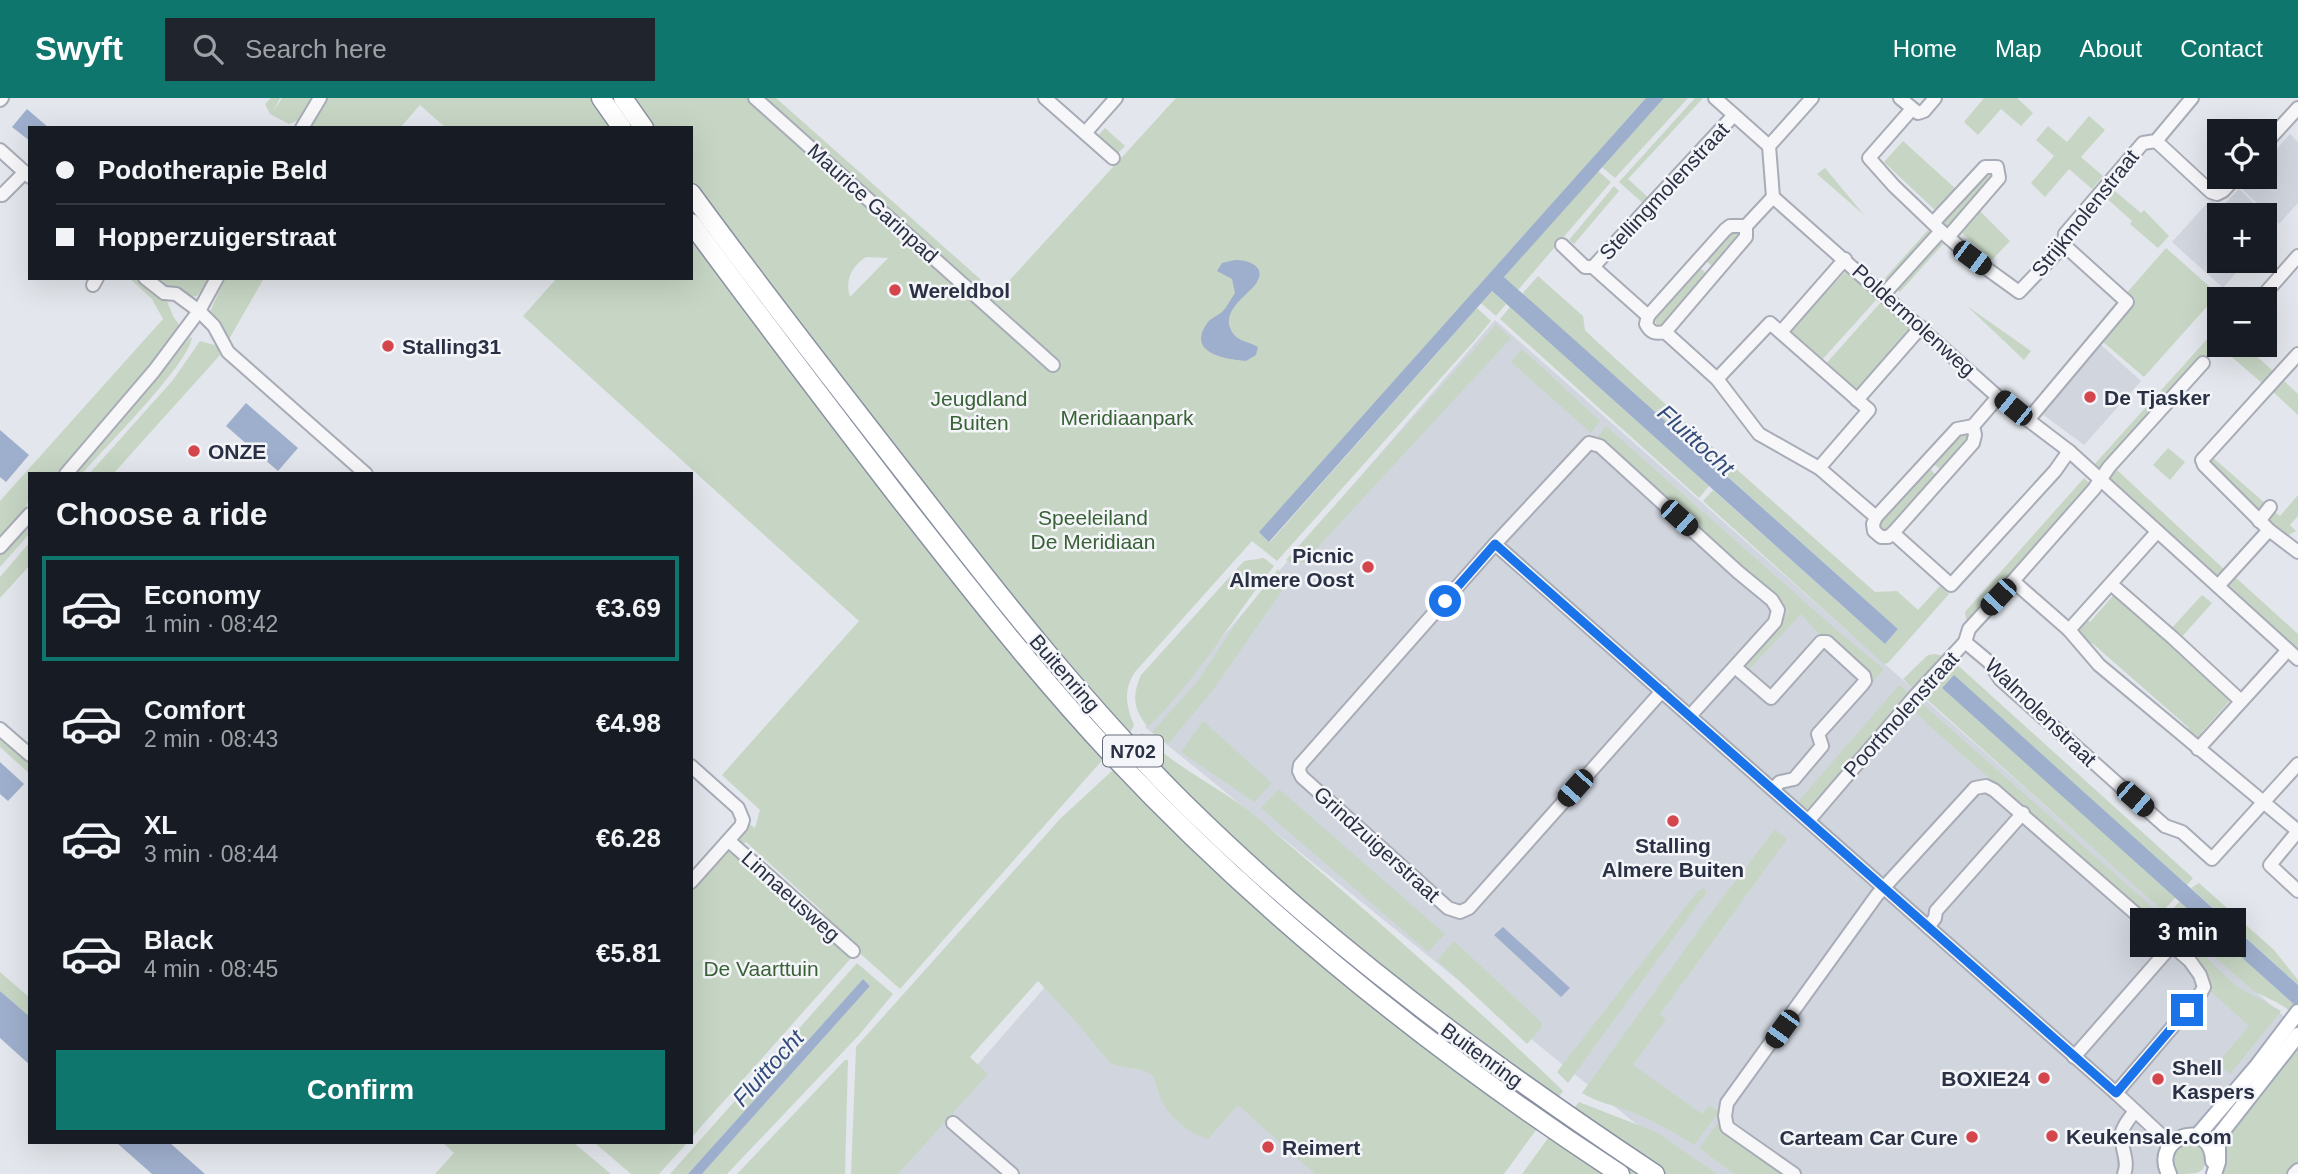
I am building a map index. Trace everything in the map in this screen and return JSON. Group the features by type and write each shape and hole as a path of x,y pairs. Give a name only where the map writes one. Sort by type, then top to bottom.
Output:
{"highway":[{"path":"601,98 621,126"},
{"path":"623,98 643,126"},
{"name":"Buitenring","path":"693,196 805,345 1010,608 1109,724 1185,804 1294,906 1413,1004 1572,1119 1655,1174"},
{"name":"Buitenring","path":"693,226 999,625 1069,708 1149,793 1266,906 1374,997 1479,1076 1620,1174"}],"main road":[{"path":"2212,1172 2218,1162 2218,1138 2292,1030 2298,1012"},
{"path":"2197,1135 2292,1030"},
{"path":"2169,1174 2166,1163 2168,1141 2185,1135 2197,1135 2211,1149 2212,1172"}],"street":[{"path":"303,126 320,98"},
{"name":"Maurice Garinpad","path":"755,98 1053,365"},
{"path":"1045,98 1113,158"},
{"path":"1085,133 1116,98"},
{"path":"1665,332 1746,237 1746,226 1773,197 1769,146 1715,98"},
{"path":"1769,146 1812,98"},
{"path":"1900,98 1918,113 1924,111 1935,98"},
{"name":"Strijkmolenstraat","path":"1941,230 1972,258 2019,292 2064,244 2065,234 2143,142 2156,141 2192,98"},
{"path":"2277,131 2298,108"},
{"path":"1912,109 1870,158 1894,186 1941,230"},
{"name":"Stellingmolenstraat","path":"1593,267 1734,116"},
{"path":"2156,141 2207,188"},
{"path":"0,150 27,174 2,195"},
{"path":"1884,294 1941,230 1999,178 1997,167 1985,167 1941,230"},
{"path":"2208,189 2217,194 2225,189"},
{"name":"Poldermolenweg","path":"1773,197 1998,397 2101,479 2293,654"},
{"path":"1648,316 1725,230 1730,226 1746,226"},
{"path":"2028,420 2127,302 2064,244"},
{"name":"Stellingmolenstraat","path":"1562,245 1585,267 1593,267 1648,316 1646,324 1650,331 1665,332 1717,379 1759,434 1819,468 1876,517 1874,531 1881,537 1888,537 1893,533 1951,585 2069,451"},
{"path":"2271,287 2298,257"},
{"path":"1781,332 1845,259"},
{"path":"148,280 164,293 176,294 199,311 214,326 228,352 364,472"},
{"path":"68,472 154,371 199,311 216,280"},
{"path":"1717,379 1770,323 1781,332 1869,410 1819,468"},
{"path":"1857,400 1921,327"},
{"path":"2298,354 2202,460 2264,525 2293,548 2298,533"},
{"name":"Poortmolenstraat","path":"1809,820 1965,642 1969,629 2203,363"},
{"path":"1876,517 1957,429 1973,426 1998,397"},
{"path":"1893,533 1973,443 1973,426"},
{"path":"1690,716 1775,622 1778,610 1772,600 1600,446 1590,443 1582,448 1495,544 2168,1141"},
{"path":"2218,586 2264,525 2270,507"},
{"path":"0,547 28,516"},
{"path":"2069,630 2157,532"},
{"name":"Grindzuigerstraat","path":"1495,544 1308,755 1299,771 1302,778 1448,908 1460,912 1469,908 1662,691"},
{"path":"2013,581 2069,630 2099,665 2298,831 2270,865 2298,891"},
{"path":"2111,584 2241,701"},
{"path":"1735,667 1771,698 1818,643 1827,642 1864,676 1865,681 1818,734 1822,746 1794,779 1780,782 1773,789"},
{"name":"Walmolenstraat","path":"1965,642 1989,662 2000,679 2165,826 2182,832 2212,859 2298,764"},
{"path":"2198,748 2241,701 2293,654"},
{"path":"0,729 28,753"},
{"name":"Linnaeusweg","path":"693,768 740,811 743,820 729,841 693,880"},
{"path":"1794,1174 1727,1127 1727,1103 1884,887 1975,788 1986,786 1994,790 2023,813 2190,961 2204,987 2116,1093"},
{"path":"1928,927 1935,919 1936,911 2023,813"},
{"name":"Linnaeusweg","path":"729,841 853,951"},
{"path":"2074,1057 2172,945"},
{"path":"2124,1174 2126,1160 2121,1135 2134,1111"},
{"path":"953,1123 1012,1174"},
{"path":"2294,1174 2298,1170"}],"shaded area":[{"path":"2290,134 2298,142 2298,203 2279,224 2277,203 2257,203 2242,189 2277,189 2277,149"},
{"path":"2239,189 2254,203 2226,203"},
{"path":"2207,203 2207,273 2236,273 2222,287 2172,242"},
{"path":"1495,320 2297,1028 2166,1174 1698,1174 1145,727"},
{"name":"De Tjasker","path":"2100,344 2141,381 2084,445 2041,413"},
{"path":"1077,950 1318,1174 883,1174"}],"green space":[{"path":"271,98 280,98 273,112 282,98 314,98 299,120 289,124 270,114 265,104"},
{"path":"327,98 592,98 613,126 444,126 420,105 402,126 308,126"},
{"name":"Meridiaanpark","path":"631,98 748,98 769,118 756,98 776,98 997,294 1176,98 1646,98 1260,532 1270,542 1477,308 1491,321 1475,340 1277,561 1252,541 1135,672 1127,692 1134,725 1128,737 1074,680 774,295 693,187 693,126 651,126","holes":["866,257 888,258 850,297 850,274 856,265"]},
{"path":"1664,98 1688,98 1615,178 1602,167"},
{"path":"1695,98 1703,98 1628,179 1650,199 1645,205 1619,182"},
{"path":"1984,98 2017,98 2033,113 2021,126 2001,109 1978,135 1964,122"},
{"path":"2089,116 2105,130 2081,157 2103,176 2092,189 2069,169 2045,197 2031,183 2054,156 2036,140 2048,126 2067,142"},
{"path":"1105,128 1125,146 1116,155 1096,138"},
{"path":"1903,141 1957,190 1937,212 1884,162"},
{"path":"1825,168 1864,215 1817,174"},
{"path":"1598,171 1611,182 1518,290 1504,277"},
{"path":"1985,172 1994,175 1949,227 1943,225 1942,220"},
{"path":"1614,186 1619,191 1574,244 1569,240"},
{"path":"2110,187 2141,213 2144,210 2169,236 2158,248 2130,224 2132,221 2103,195"},
{"path":"1980,211 2010,241 1992,260 1961,232"},
{"path":"1733,229 1741,233 1715,269 1705,260"},
{"path":"1928,230 1943,244 1900,292 1885,278"},
{"path":"693,237 1105,757 900,989 819,917 823,912 746,842 740,847 735,842 747,822 755,828 760,810 722,775 859,621 523,316 555,280 693,280"},
{"path":"2166,248 2210,287 2207,287 2207,306 2144,377 2102,341 2130,307 2124,296"},
{"path":"1697,268 1707,274 1665,326 1658,327 1653,318"},
{"path":"1846,271 1877,299 1820,362 1788,333"},
{"path":"1538,276 1583,316 1585,330 1594,339 1729,462 1721,471 1522,294"},
{"path":"131,280 143,280 165,296 180,326 111,414 61,472 28,472 27,504 15,524 0,540 0,501 163,319 152,299"},
{"path":"154,280 209,280 197,296 172,292"},
{"path":"224,280 263,280 228,341 210,312"},
{"path":"1492,291 1506,304 1496,316 1481,303"},
{"path":"1881,302 1911,330 1855,392 1824,366"},
{"path":"1967,306 2031,351 2024,360"},
{"path":"1510,307 1709,486 1699,498 1500,319"},
{"path":"1496,325 1511,338 1304,562 1293,564 1286,560"},
{"path":"190,337 192,338 176,367 143,407 84,472 73,472 150,387"},
{"path":"2207,339 2207,357 2191,377 2099,473 2092,467"},
{"path":"200,341 218,346 220,355 115,472 91,472 173,380"},
{"path":"1522,349 1600,421 1591,433 1511,362"},
{"path":"2232,357 2257,357 2274,372 2263,384"},
{"path":"2281,378 2298,394 2298,415 2271,390"},
{"path":"1606,426 1884,669 1868,687 1865,674 1820,635 1801,614 1746,673 1740,668 1789,612 1596,439"},
{"path":"1961,430 1967,431 1971,438 1942,471 1932,462"},
{"path":"2168,448 2185,462 2170,480 2153,465"},
{"path":"2211,456 2266,504 2257,515 2205,463"},
{"path":"1734,467 1875,592 1897,591 1918,610 1940,586 1949,594 1888,663 1884,664 1703,501 1713,490 1885,644 1898,629 1726,475"},
{"path":"1928,467 1938,477 1888,533 1880,532 1878,523"},
{"path":"2117,470 2227,572 2217,579 2107,481"},
{"path":"2084,478 2089,483 1969,620 1966,619 1965,612"},
{"path":"2298,495 2298,516 2290,525 2296,531 2287,536 2268,518 2274,511 2280,516"},
{"path":"28,523 28,535 0,567 0,554"},
{"path":"28,544 28,567 0,598 0,577"},
{"path":"1264,558 1274,566 1198,669 1148,727 1139,715 1135,696 1141,675 1244,561"},
{"path":"1278,569 1288,582 1213,690 1168,744 1152,732 1198,681 1236,623"},
{"path":"2233,575 2298,634 2298,653 2226,587 2225,584"},
{"path":"2117,591 2234,696 2201,733 2205,737 2200,741 2185,734 2189,728 2092,643 2087,646 2078,636 2077,629 2085,618 2090,622"},
{"path":"2202,595 2212,603 2180,639 2170,630"},
{"path":"1928,655 1943,656 1914,690 1903,679"},
{"path":"1952,660 2193,878 2187,885 1954,676 1942,688 2176,897 2163,911 1922,695"},
{"path":"1899,685 1910,694 1809,811 1804,813 1798,802"},
{"path":"1915,701 1919,701 2159,913 2160,917 2155,923 1933,729 1910,707"},
{"path":"1203,721 1272,783 1254,802 1181,752"},
{"path":"1142,733 1168,757 1258,818 1410,950 1563,1091 1555,1102 1323,927 1132,743"},
{"path":"0,735 28,760 28,772 0,747"},
{"path":"1129,754 1549,1110 1544,1118 1346,970 1122,760"},
{"path":"1115,768 1539,1126 1504,1174 1315,1174 1238,1105 1208,1139 1202,1137 1172,1116 1162,1101 1151,1074 1108,1061 1038,981 970,1057 988,1074 898,1174 851,1174 856,1047 1060,819"},
{"path":"1279,789 1445,934 1428,952 1261,808"},
{"path":"1775,829 1787,839 1660,1014 1666,1019 1633,1065 1702,1114 1709,1105 1720,1112 1719,1115 1694,1145 1646,1118 1582,1093 1711,913"},
{"name":"De Vaarttuin","path":"729,848 852,957 693,1136 693,890"},
{"path":"2199,883 2274,950 2298,980 2298,985 2191,888"},
{"path":"1704,888 1706,893 1568,1083 1557,1072 1698,891"},
{"path":"2180,901 2298,1008 2298,1016 2255,992 2168,917"},
{"path":"2167,920 2235,985 2281,1011 2230,1074 2217,1064 2249,1026 2207,988 2157,925"},
{"path":"1454,941 1541,1022 1542,1027 1527,1044 1437,960"},
{"path":"857,963 893,994 859,1035 727,1174 702,1174 870,986 863,979 688,1174 670,1174"},
{"path":"0,972 28,996 28,1015 0,991"},
{"path":"2298,1040 2298,1163 2289,1174 2222,1174 2221,1142"},
{"path":"845,1060 848,1060 845,1174 737,1174"},
{"path":"1579,1102 1656,1132 1717,1174 1662,1174 1571,1112"},
{"path":"1566,1119 1646,1174 1630,1174 1560,1126"},
{"path":"1720,1123 1726,1134 1783,1174 1734,1174 1699,1148"},
{"path":"1551,1134 1609,1174 1522,1174"},
{"path":"2188,1141 2202,1146 2204,1167 2197,1173 2176,1174 2171,1161 2176,1148"},
{"path":"444,1144 575,1144 611,1174 435,1174 454,1153"},
{"path":"596,1144 686,1144 659,1174 631,1174"}],"water":[{"path":"1646,98 1664,98 1504,277 1898,629 1885,644 1492,291 1269,542 1259,532"},
{"path":"27,109 47,126 28,126 28,139 12,127"},
{"path":"1235,260 1252,263 1260,274 1255,285 1232,311 1229,323 1233,334 1258,347 1256,355 1246,361 1210,352 1201,341 1202,332 1208,322 1222,312 1235,293 1232,279 1217,271 1222,263"},
{"path":"246,403 298,448 278,471 226,426"},
{"path":"0,430 29,455 6,482 0,477"},
{"path":"1954,675 2298,985 2298,1008 1942,688"},
{"path":"0,762 24,784 8,801 0,794"},
{"path":"1503,927 1570,988 1561,997 1494,935"},
{"path":"863,979 870,986 702,1174 688,1174"},
{"path":"0,991 28,1015 28,1063 0,1038"},
{"path":"118,1144 171,1144 205,1174 152,1174"}],"place":[{"name":"Wereldbol","path":"895,290"},
{"name":"Stalling31","path":"388,346"},
{"name":"De Tjasker","path":"2090,397"},
{"name":"ONZE","path":"194,451"},
{"name":"Picnic Almere Oost","path":"1368,567"},
{"name":"Stalling Almere Buiten","path":"1673,821"},
{"name":"BOXIE24","path":"2044,1078"},
{"name":"Shell Kaspers","path":"2158,1079"},
{"name":"Keukensale.com","path":"2052,1136"},
{"name":"Carteam Car Cure","path":"1972,1137"},
{"name":"Reimert","path":"1268,1147"}],"route":[{"path":"1445,601 1495,544 2116,1093 2187,1010"}],"park label":[{"name":"Jeugdland Buiten","path":"979,410"},
{"name":"Speeleiland De Meridiaan","path":"1093,529"}],"water label":[{"name":"Fluittocht","path":"1696,440"},
{"name":"Fluittocht","path":"768,1068"}]}
